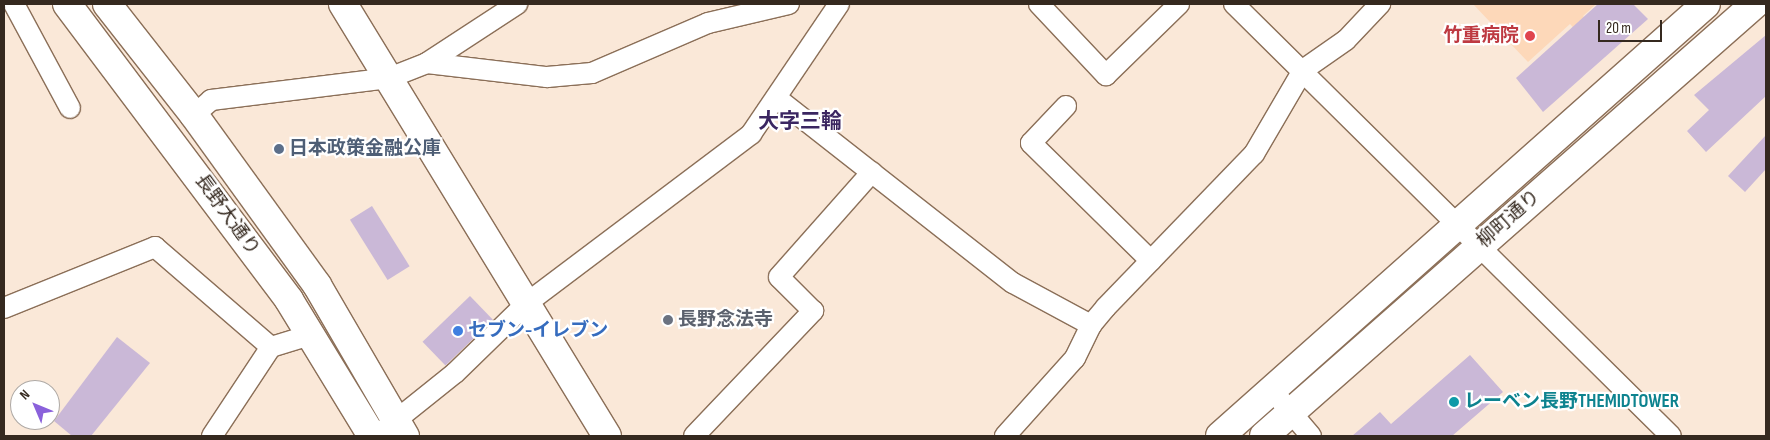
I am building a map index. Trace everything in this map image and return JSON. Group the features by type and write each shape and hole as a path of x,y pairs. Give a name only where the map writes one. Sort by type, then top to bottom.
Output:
{"main road":[{"name":"長野大通り","path":"67,4 139,94 310,335 372,436"},
{"name":"長野大通り","path":"107,4 194,115 317,285 392,431"},
{"path":"343,4 607,436"},
{"name":"柳町通り","path":"1220,436 1706,4"},
{"name":"柳町通り","path":"1264,436 1481,243 1755,4"}],"street":[{"path":"14,4 70,108"},
{"path":"194,115 211,100 389,78 427,63 517,4"},
{"path":"427,63 548,77 592,73 708,23 789,4"},
{"path":"392,431 527,303 705,172 751,134 778,99 839,4"},
{"path":"1039,4 1106,75 1179,4"},
{"path":"1234,4 1460,222 1671,436"},
{"path":"1005,436 1075,358 1091,325 1254,154 1303,70 1346,40 1380,4"},
{"path":"778,99 1013,283 1091,325"},
{"path":"1066,106 1031,143 1151,262"},
{"path":"694,436 813,311 779,277 872,172"},
{"path":"4,308 155,246 271,347"},
{"path":"212,436 271,347 310,335"},
{"path":"1272,390 1311,436"}],"shaded area":[{"name":"竹重病院","path":"1473,4 1596,4 1583,16 1613,48 1601,58 1570,24 1528,62"}],"building":[{"path":"1598,4 1633,4 1648,19 1543,112 1516,78"},
{"path":"1766,35 1766,96 1706,152 1687,131 1709,110 1694,95"},
{"path":"1766,135 1766,169 1745,192 1728,176"},
{"path":"372,206 410,266 388,280 350,220"},
{"name":"セブン-イレブン","path":"470,296 493,320 445,366 423,342"},
{"path":"117,337 150,363 91,436 72,436 60,426 60,413"},
{"name":"レーベン長野THEMIDTOWER","path":"1470,355 1503,392 1452,436 1352,436 1380,412 1391,424"}],"place":[{"name":"竹重病院","path":"1530,36"},
{"name":"日本政策金融公庫","path":"279,149"},
{"name":"長野念法寺","path":"668,320"},
{"name":"セブン-イレブン","path":"458,331"},
{"name":"レーベン長野THEMIDTOWER","path":"1454,402"}],"district":[{"name":"大字三輪","path":"800,122"}]}
